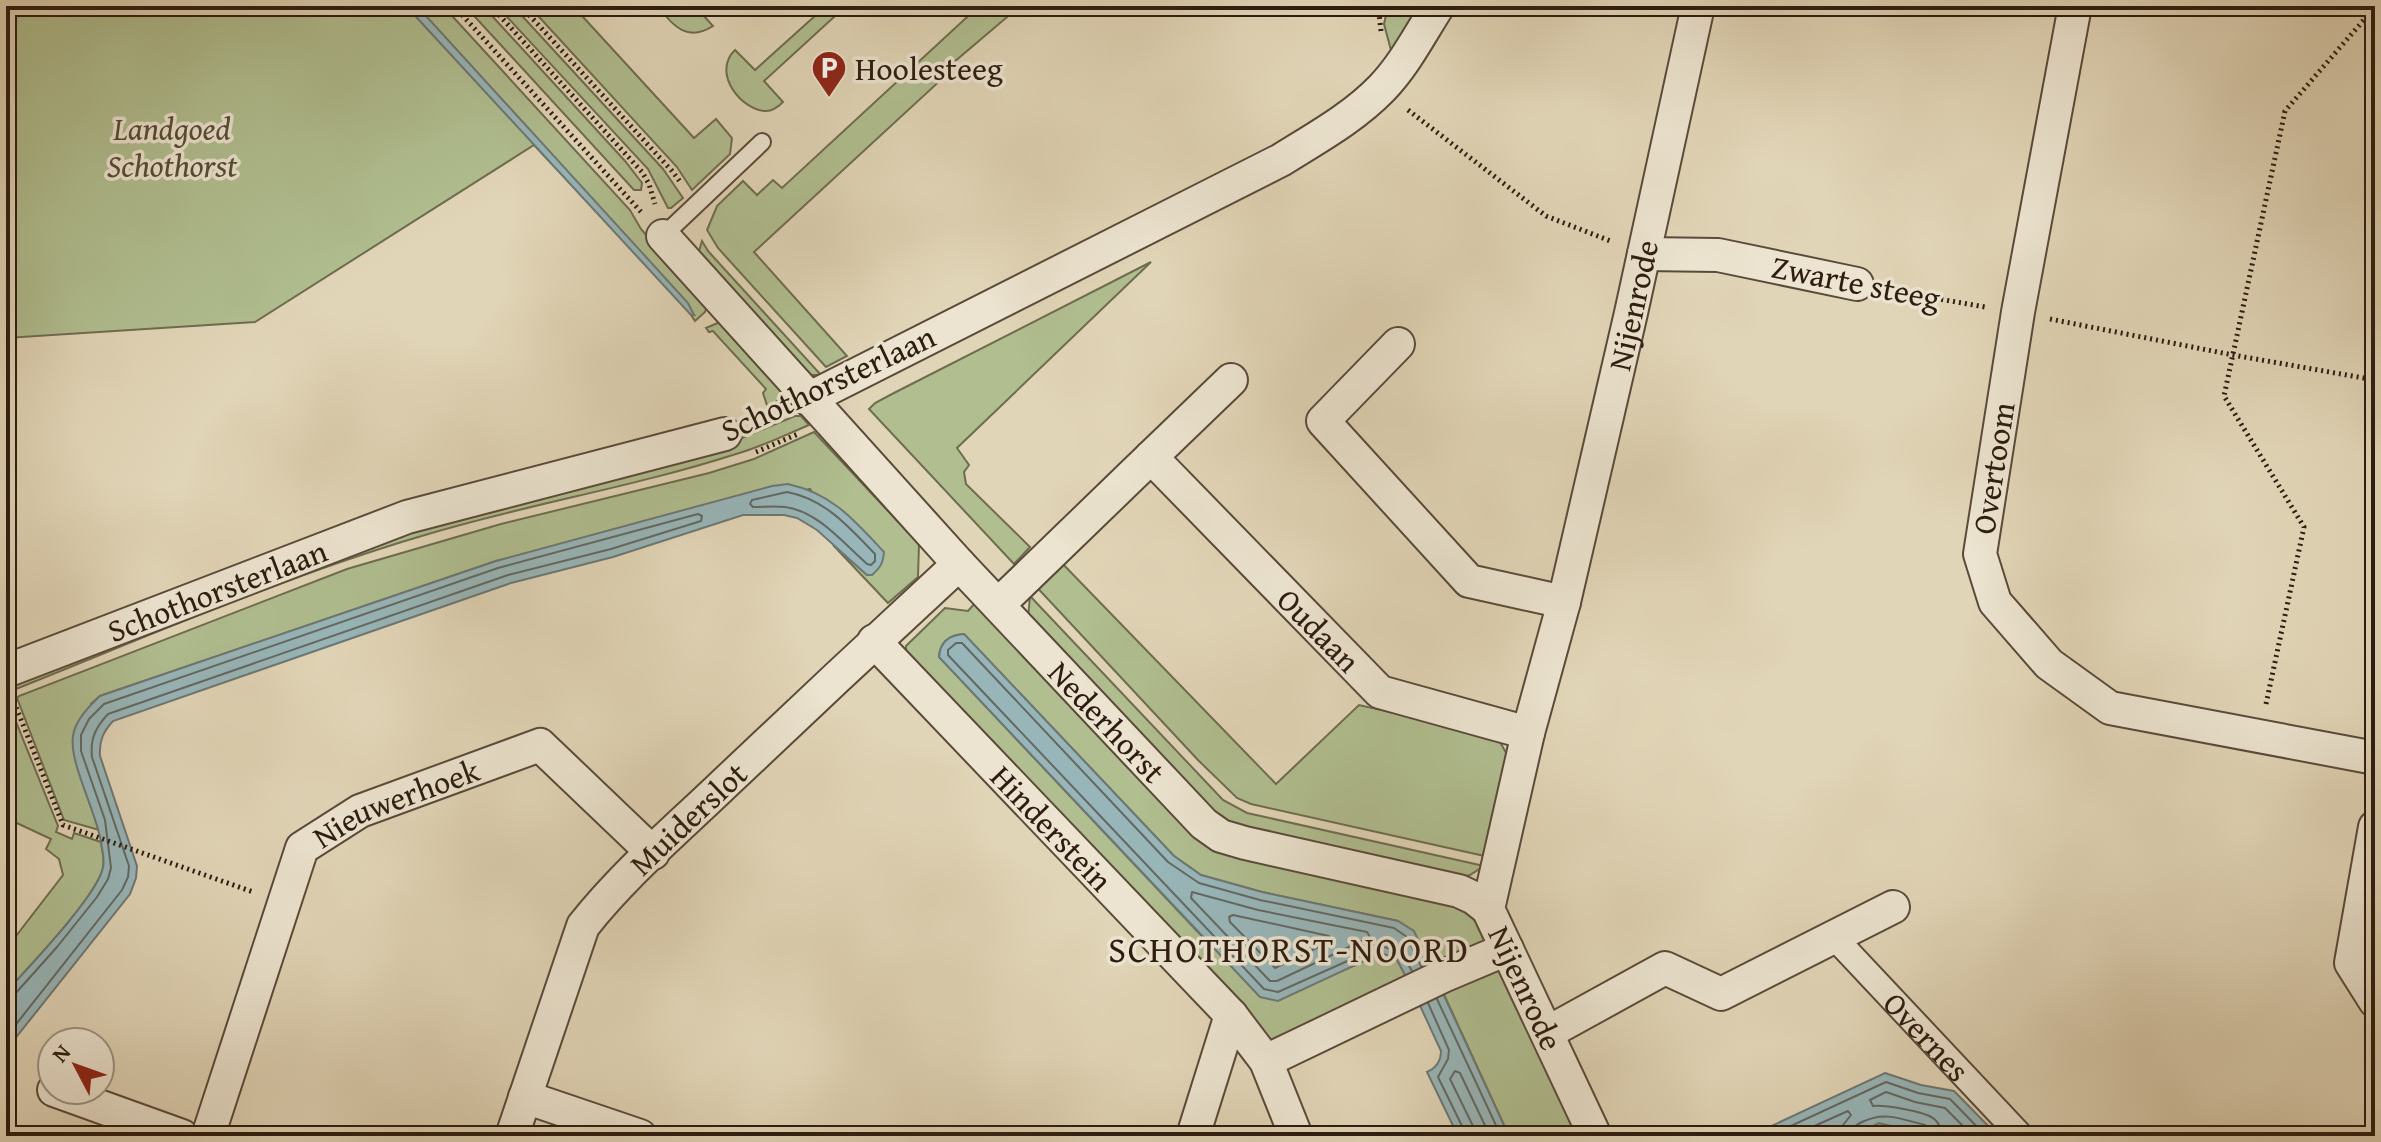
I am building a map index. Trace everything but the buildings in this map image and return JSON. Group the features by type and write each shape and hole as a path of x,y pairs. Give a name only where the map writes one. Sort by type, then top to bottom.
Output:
{"street":[{"name":"Schothorsterlaan","path":"808,399 1281,160 1351,116 1381,89 1403,63 1438,6"},
{"name":"Nijenrode","path":"1595,1136 1488,909 1528,733 1564,602 1698,6"},
{"name":"Overtoom","path":"2075,6 2018,312 1980,554 1995,602 2049,664 2110,708 2375,758"},
{"path":"663,236 808,399"},
{"name":"Zwarte steeg","path":"1644,254 1718,255 1857,284"},
{"path":"1398,344 1323,421 1469,581 1564,602"},
{"path":"998,605 1231,380"},
{"name":"Nederhorst","path":"808,399 1204,824 1221,836 1245,843 1459,891 1488,909"},
{"name":"Schothorsterlaan","path":"9,684 407,517 725,434"},
{"name":"Oudaan","path":"1151,457 1380,692 1528,733"},
{"name":"Muiderslot","path":"512,1136 583,926 653,853 959,564"},
{"name":"Hinderstein","path":"874,641 1231,1015 1266,1061 1296,1136"},
{"name":"Nieuwerhoek","path":"208,1136 302,848 360,811 540,745 653,853"},
{"path":"2375,827 2351,963 2375,1001"},
{"path":"1547,1033 1665,968 1721,994 1893,907"},
{"name":"Overnes","path":"1834,937 2021,1136"},
{"path":"1266,1061 1443,976 1507,949"},
{"path":"1193,1136 1231,1015"},
{"path":"525,1097 640,1136"},
{"path":"98,1106 182,1136"}],"lane":[{"path":"663,236 762,142"}],"path":[{"path":"6,14 14,6"},
{"path":"454,6 663,236"},
{"path":"491,6 642,172 649,184 663,236"},
{"path":"2259,736 2304,527 2224,396 2285,111 2375,7"},
{"path":"1381,89 1546,216 1644,254"},
{"name":"Zwarte steeg","path":"1857,284 2373,379"},
{"path":"2373,379 2375,355"},
{"name":"Schothorsterlaan","path":"725,434 762,422 808,399"},
{"path":"9,684 63,825 284,903"}],"green space":[{"name":"Landgoed Schothorst","path":"6,6 443,6 630,210 641,229 707,306 705,312 695,321 691,315 694,315 534,145 255,322 6,338"},
{"path":"465,6 483,6 625,161 642,183 641,190 634,190"},
{"path":"497,6 513,6 663,169 683,198 668,208 648,169"},
{"path":"529,6 573,6 694,138 716,119 732,138 730,154 692,190 677,167"},
{"path":"658,6 695,6 713,26 696,33 682,30"},
{"path":"826,6 846,6 764,81 783,102 766,111 748,105 739,98 732,89 726,69 728,59 735,50 755,70"},
{"path":"979,6 1020,6 940,74 943,78 754,252 847,356 826,367 718,248 707,230 717,206 743,181 757,195 773,180 782,188"},
{"path":"1388,6 1427,6 1392,54 1384,24"},
{"path":"702,241 821,375 808,375 697,258"},
{"path":"1151,262 957,448 969,465 964,472 966,484 1030,547 1014,564 869,409 892,394"},
{"path":"720,322 783,388 785,395 768,408 763,393 766,389 713,331 709,332 706,328"},
{"path":"801,416 809,425 755,448 698,466 464,524 372,552 214,609 6,693 6,680 379,538 725,445"},
{"path":"814,432 919,544 918,577 888,603 833,545 867,575 810,489 496,561 100,696 91,704 99,830 64,820 17,698 19,696 347,569 501,524 709,473 754,459"},
{"path":"1056,557 1276,784 1359,705 1488,734 1500,742 1509,758 1489,857 1251,804 1237,798 1031,581"},
{"path":"1030,596 1223,800 1247,813 1484,866 1463,877 1254,833 1220,818 1028,619"},
{"path":"975,603 1169,808 1461,907 1473,915 1491,946 1433,973 1398,921 1262,892 1201,875 1174,856 964,634 946,640 939,657 1213,948 1342,971 1382,953 1396,958 1410,984 1269,1045 906,661 906,646 945,608 968,611"},
{"path":"6,705 10,707 58,826 56,832 72,839 74,833 101,842 104,861 99,879 89,895 6,992 6,949 63,875 59,859 46,849 51,839 6,818"},
{"path":"1498,962 1581,1136 1509,1136 1441,988"},
{"path":"1879,1123 1931,1134 1933,1136 1852,1136"}],"water":[{"path":"406,6 417,6 688,303 694,315 691,315"},
{"path":"788,484 830,501 863,529 884,552 881,565 872,575 867,575 817,530 797,518 743,515 613,557 511,583 113,721 102,737 100,756 137,866 136,878 130,894 6,1050 6,992 76,912 99,879 103,867 98,830 73,747 77,725 100,696 496,561"},
{"path":"964,634 1174,856 1201,875 1262,892 1398,921 1414,931 1509,1136 1458,1136 1427,1072 1437,1064 1441,1051 1396,958 1381,953 1278,1001 1260,997 939,657 946,640"},
{"path":"1885,1073 1921,1085 1954,1091 1998,1136 1933,1136 1879,1123 1852,1136 1750,1136"}],"place":[{"name":"Hoolesteeg","path":"829,99"}],"district":[{"name":"SCHOTHORST-NOORD","path":"1289,948"}]}
